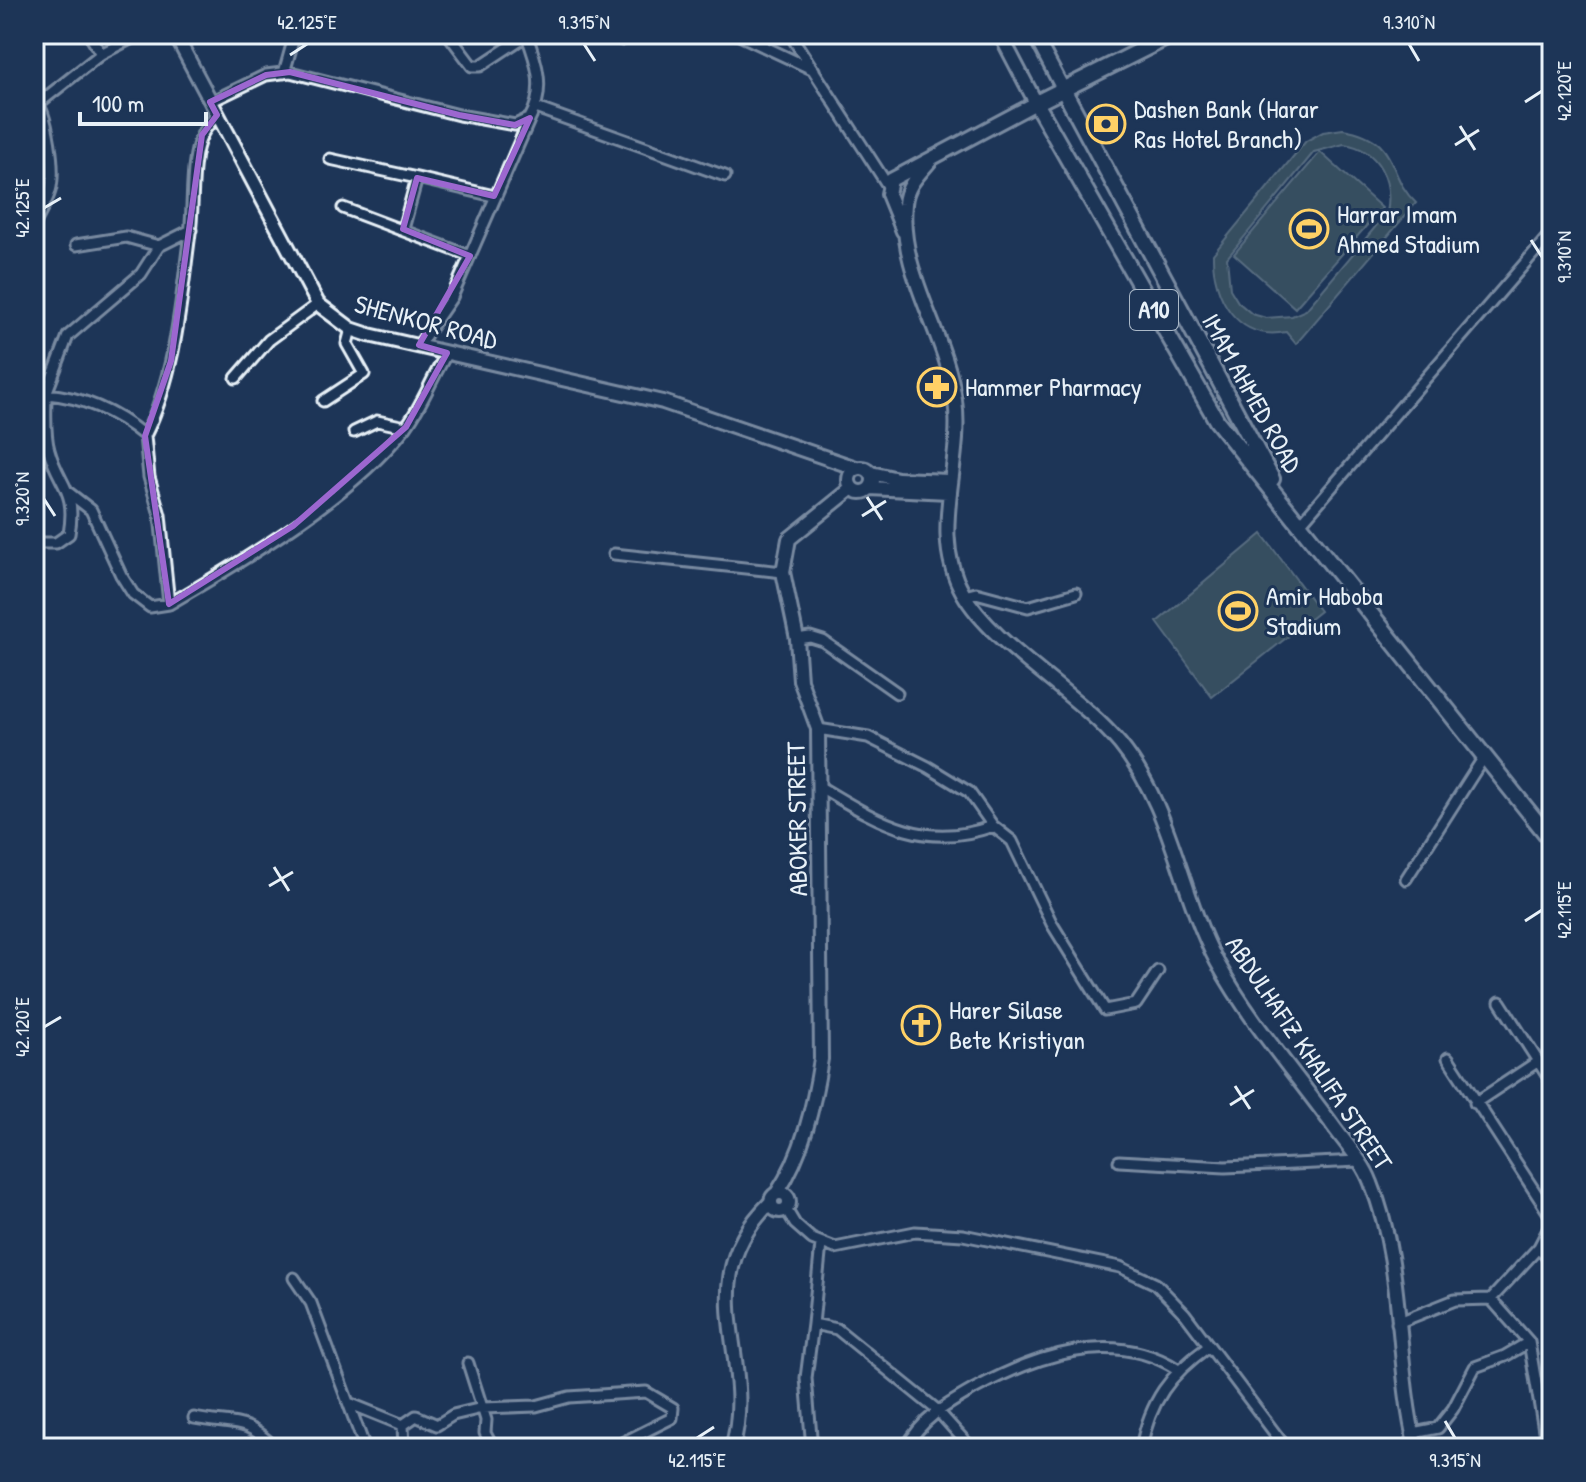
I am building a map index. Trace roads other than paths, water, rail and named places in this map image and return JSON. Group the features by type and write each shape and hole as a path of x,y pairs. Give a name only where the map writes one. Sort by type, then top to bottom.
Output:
{"highway":[{"path":"1036,103 1169,35"},
{"name":"IMAM AHMED ROAD","path":"1063,89 1287,508"},
{"name":"IMAM AHMED ROAD","path":"1036,103 1217,421 1552,841"}],"main road":[{"name":"SHENKOR ROAD","path":"175,34 318,304 351,329 663,402 821,458 852,478 871,473 925,486"},
{"path":"908,240 888,186 898,176 1036,103 1000,34"},
{"path":"1034,34 1063,89"},
{"path":"908,240 905,202 915,178 930,161"},
{"name":"ABDULHAFIZ KHALIFA STREET","path":"908,240 952,378 956,422 947,543 953,572 964,596 1005,639 1097,719 1142,775 1160,809 1218,964 1371,1181 1381,1215 1416,1448"},
{"path":"925,486 952,458"},
{"path":"870,488 871,473"},
{"path":"852,478 863,493 870,488 949,486"},
{"name":"ABOKER STREET","path":"779,1202 812,1111 821,1059 818,729 800,680 797,639 783,572 789,539 852,478"},
{"path":"925,486 948,511"},
{"path":"732,1448 739,1413 728,1313 729,1273 744,1234 759,1214 779,1202"}],"street":[{"path":"89,34 101,54"},
{"path":"34,226 52,188 50,144 37,101 101,54 140,34"},
{"path":"284,73 295,34"},
{"path":"419,345 452,297 494,196 536,108 540,72 527,34 480,66 472,66 448,34"},
{"path":"737,34 814,70"},
{"path":"790,34 888,186"},
{"path":"1539,34 1552,38"},
{"path":"210,102 266,75 284,73 459,115 515,125 530,118"},
{"path":"536,108 725,176"},
{"path":"169,604 160,515 149,477 145,436 161,403 171,361 191,230 200,142 217,115"},
{"path":"330,159 494,196"},
{"path":"403,229 417,178"},
{"path":"343,208 470,256"},
{"path":"34,543 56,543 69,534 73,511 49,452 46,423 46,394 68,336 141,274 159,246 191,230"},
{"path":"1300,524 1552,232"},
{"path":"76,245 126,237 159,246"},
{"path":"236,378 269,340 318,304"},
{"path":"323,401 364,374 347,344 351,329"},
{"path":"67,492 91,510 133,594 150,607 169,604 293,526 369,465 406,427 447,353"},
{"path":"46,394 80,400 126,421 145,436"},
{"path":"34,402 46,423"},
{"path":"354,432 377,421 406,427"},
{"path":"614,554 783,572"},
{"path":"964,596 976,593 1028,607 1076,593"},
{"path":"797,639 810,637 823,641 897,693"},
{"path":"818,729 868,737 969,792 993,826 1012,841 1052,924 1105,1010 1136,1004 1158,971"},
{"path":"1406,879 1484,757"},
{"path":"820,787 900,830 929,837 964,836 993,826"},
{"path":"1500,1002 1552,1083"},
{"path":"1397,1323 1455,1300 1491,1299 1539,1247 1552,1220 1448,1058"},
{"path":"1475,1103 1537,1062"},
{"path":"1119,1161 1225,1167 1359,1161"},
{"path":"779,1202 795,1224 821,1244 835,1248 915,1232 963,1235 1120,1267 1156,1284 1171,1296 1286,1448"},
{"path":"812,1448 806,1378 821,1244"},
{"path":"1539,1247 1552,1264"},
{"path":"294,1278 311,1303 365,1448"},
{"path":"1491,1299 1529,1342 1547,1448"},
{"path":"813,1324 837,1329 937,1410 963,1443 971,1448"},
{"path":"1413,1433 1438,1428 1453,1409 1475,1367 1529,1342"},
{"path":"1141,1448 1144,1432 1164,1387 1177,1369 1208,1347"},
{"path":"906,1448 914,1434 937,1410 1012,1369 1052,1354 1116,1348 1163,1359 1177,1369"},
{"path":"468,1363 482,1408 485,1433 493,1448"},
{"path":"403,1425 416,1416 437,1425 453,1415 482,1408 536,1406 569,1397 646,1392 673,1408 672,1418 612,1448"},
{"path":"351,1404 403,1425"},
{"path":"194,1418 225,1424 238,1422 257,1429 275,1448"},
{"path":"403,1425 404,1448"}],"place":[{"name":"Dashen Bank (Harar Ras Hotel Branch)","path":"1106,124"},
{"name":"Harrar Imam Ahmed Stadium","path":"1309,229"},
{"name":"Hammer Pharmacy","path":"937,387"},
{"name":"Amir Haboba Stadium","path":"1238,611"},
{"name":"Harer Silase Bete Kristiyan","path":"921,1025"}]}
